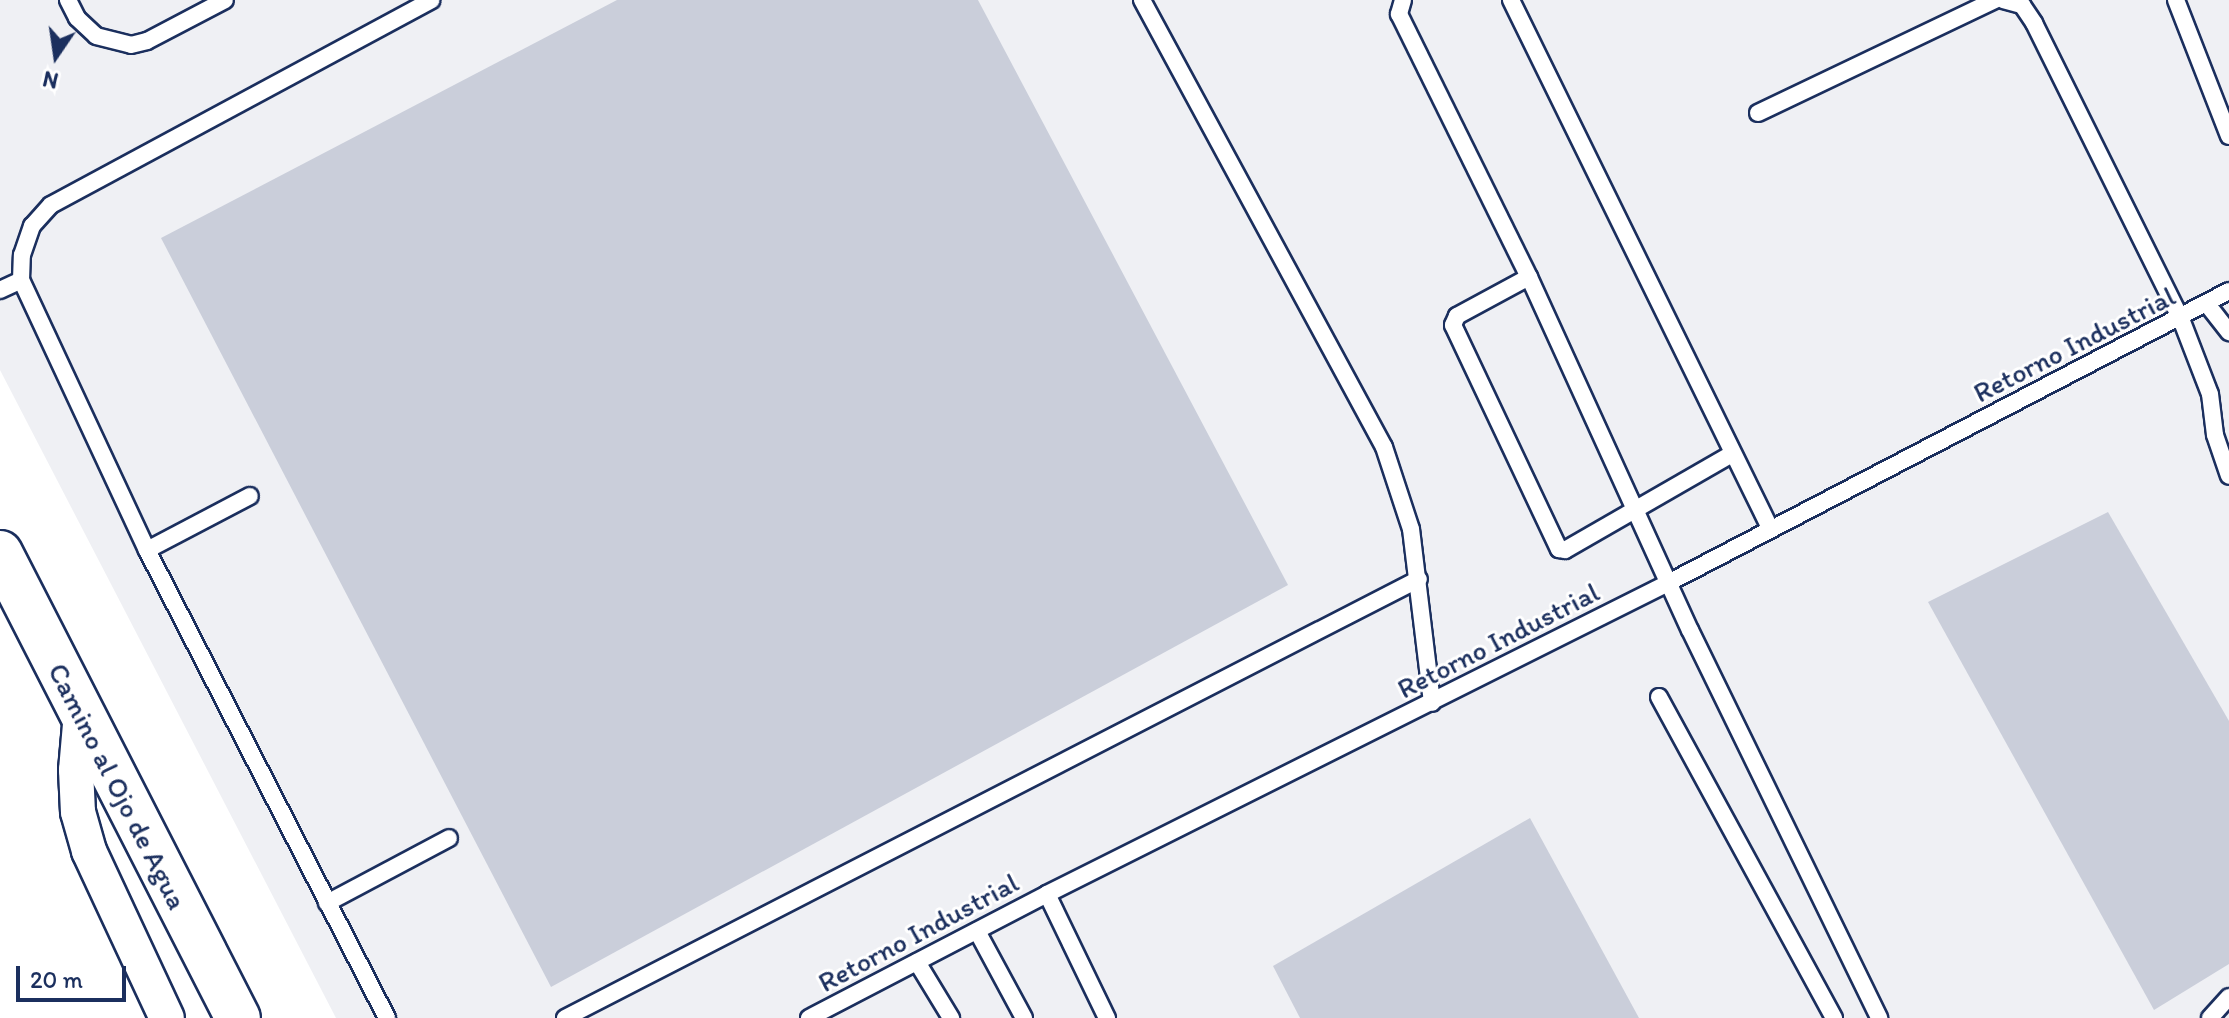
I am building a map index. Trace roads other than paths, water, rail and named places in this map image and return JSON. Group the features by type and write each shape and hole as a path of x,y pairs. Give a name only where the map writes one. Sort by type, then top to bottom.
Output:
{"street":[{"name":"Camino al Ojo de Agua","path":"0,553 238,1018"},
{"path":"81,713 76,770 78,812 86,838 167,1018"}],"lane":[{"path":"68,0 77,18 96,36 131,45 147,41 225,0"},
{"path":"387,1018 147,550 21,280 22,255 32,226 51,205 431,0"},
{"path":"1142,0 1384,447 1400,486 1419,579 1432,703"},
{"path":"1403,0 1399,14 1529,277 1668,583 1879,1018"},
{"path":"1511,0 1770,528"},
{"path":"1758,113 1995,0"},
{"path":"2003,0 2022,5 2034,23 2181,319 2210,394 2215,435 2229,476"},
{"path":"2176,0 2229,136"},
{"path":"1529,277 1457,316 1454,331 1559,549 1565,550 1732,454"},
{"path":"0,290 21,280"},
{"name":"Retorno Industrial","path":"809,1018 1047,894 1668,583 2181,319 2229,291"},
{"path":"2207,304 2229,332"},
{"path":"147,550 250,496"},
{"path":"565,1018 1419,579"},
{"path":"1659,697 1834,1018"},
{"path":"327,903 449,838"},
{"path":"1047,894 1107,1018"},
{"path":"977,931 1024,1018"},
{"path":"917,962 951,1018"},
{"path":"2210,1018 2229,997"}]}
